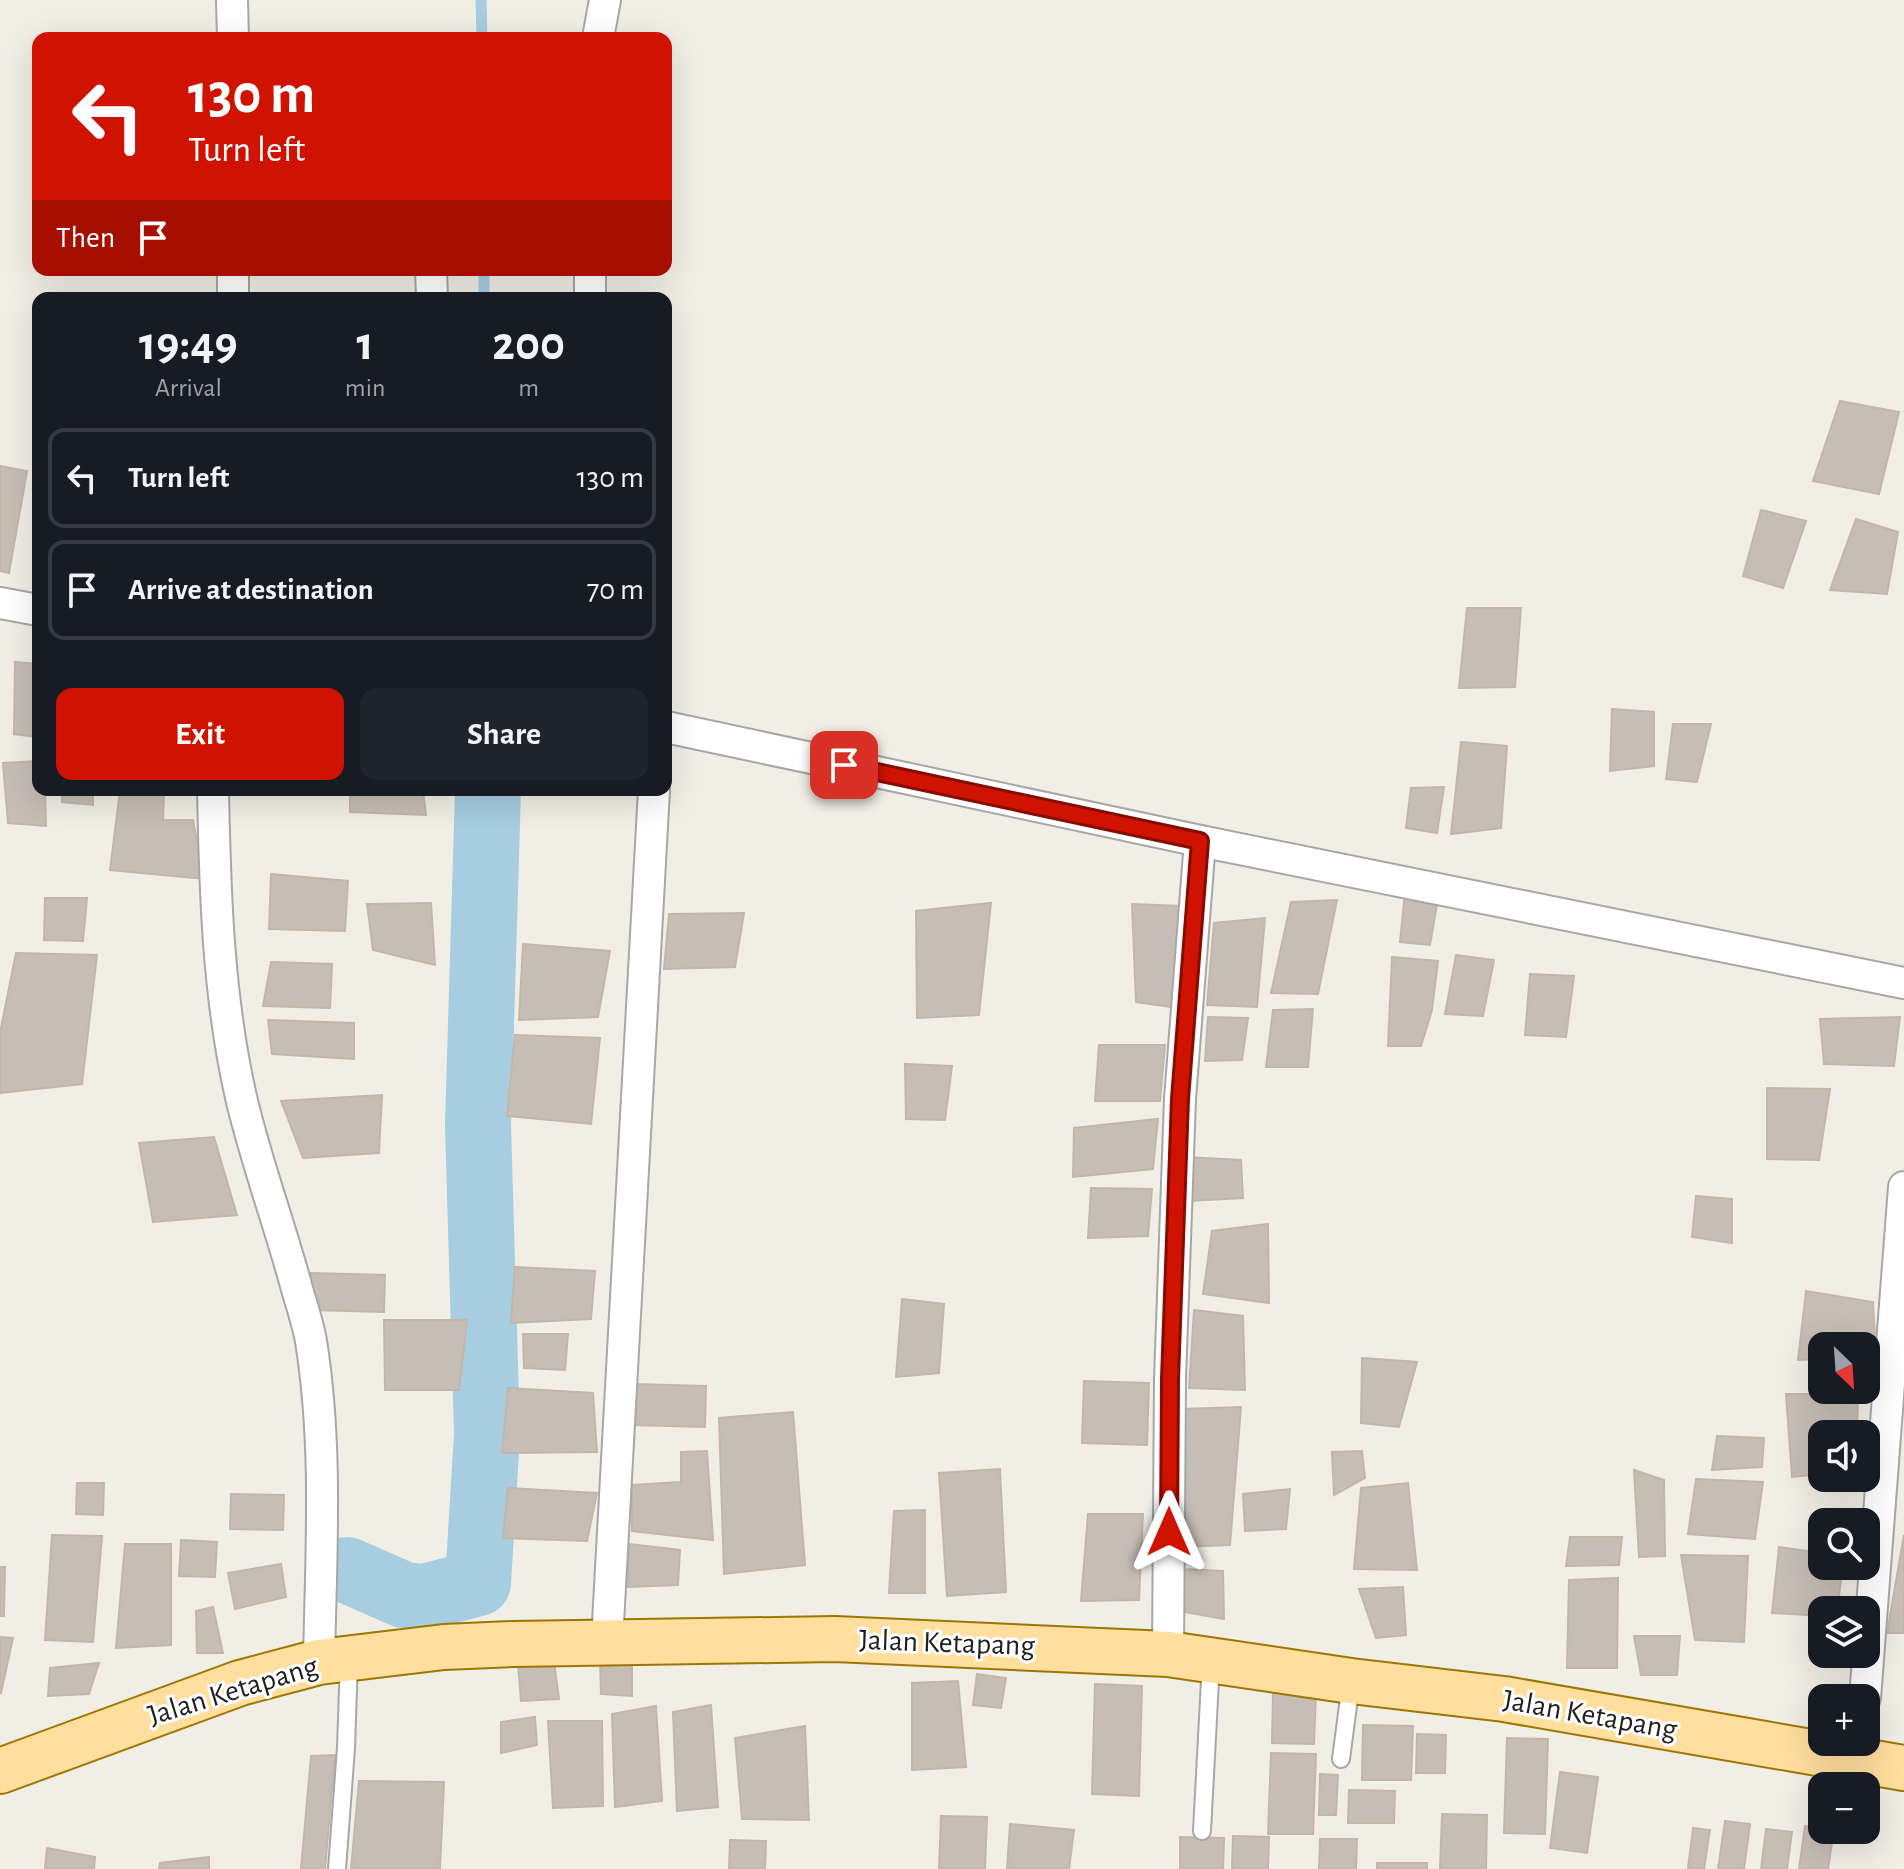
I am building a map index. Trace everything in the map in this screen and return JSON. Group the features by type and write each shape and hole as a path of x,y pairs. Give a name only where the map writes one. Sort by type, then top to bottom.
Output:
{"main road":[{"name":"Jalan Ketapang","path":"0,1771 240,1683 334,1660 444,1647 607,1641 835,1639 1168,1654 1808,1743"},
{"name":"Jalan Ketapang","path":"1874,1756 1904,1768"}],"street":[{"path":"232,0 233,32"},
{"path":"599,32 605,0"},
{"path":"0,603 32,609"},
{"path":"672,728 1200,841 1904,983"},
{"path":"213,796 215,882 222,987 229,1038 241,1099 310,1337 321,1409 323,1552 320,1585 334,1660"},
{"path":"607,1641 654,796"},
{"path":"1168,1654 1170,1379 1180,1099 1200,841"},
{"path":"1866,1684 1904,1187"}],"lane":[{"path":"334,1660 346,1748 337,1869"},
{"path":"1202,1831 1211,1660"},
{"path":"1341,1759 1351,1681"}],"building":[{"path":"1840,401 1899,412 1879,494 1813,481"},
{"path":"0,466 27,471 9,573 0,571"},
{"path":"1761,510 1806,521 1783,588 1743,576"},
{"path":"1856,519 1898,532 1887,594 1830,590"},
{"path":"1467,608 1521,608 1515,687 1459,688"},
{"path":"15,662 32,663 32,736 14,734"},
{"path":"1612,709 1654,712 1654,766 1610,771"},
{"path":"1673,724 1711,724 1697,782 1666,779"},
{"path":"1461,742 1507,746 1501,828 1451,834"},
{"path":"32,761 32,796 45,796 46,826 8,823 3,763"},
{"path":"1444,787 1437,833 1406,828 1411,788"},
{"path":"62,796 93,796 93,805 62,802"},
{"path":"119,796 164,796 163,820 193,820 204,879 110,870"},
{"path":"350,796 424,796 426,815 350,812"},
{"path":"271,874 348,881 345,931 269,929"},
{"path":"1405,893 1439,893 1430,945 1400,942"},
{"path":"45,898 87,898 83,941 44,940"},
{"path":"1337,900 1318,994 1271,993 1291,902"},
{"path":"431,903 435,965 373,950 367,904"},
{"path":"991,903 979,1015 917,1018 916,911"},
{"path":"1132,904 1182,906 1172,1007 1136,1002"},
{"path":"744,913 735,967 664,969 669,914"},
{"path":"1265,918 1257,1007 1207,1005 1214,923"},
{"path":"523,944 610,951 598,1017 519,1020"},
{"path":"16,953 97,955 82,1084 0,1093 0,1033"},
{"path":"1456,955 1494,960 1483,1016 1445,1014"},
{"path":"1392,957 1438,961 1432,1010 1421,1046 1388,1046"},
{"path":"271,962 332,964 330,1008 263,1006"},
{"path":"1530,974 1574,976 1566,1037 1525,1035"},
{"path":"1313,1009 1308,1067 1266,1067 1273,1010"},
{"path":"1208,1017 1248,1018 1242,1060 1205,1061"},
{"path":"1900,1017 1894,1066 1824,1064 1820,1019"},
{"path":"268,1020 354,1023 354,1059 272,1054"},
{"path":"515,1035 600,1038 591,1124 507,1116"},
{"path":"1099,1045 1165,1045 1160,1101 1095,1101"},
{"path":"905,1064 952,1066 945,1120 906,1119"},
{"path":"1767,1088 1830,1089 1819,1160 1767,1159"},
{"path":"382,1095 379,1153 303,1158 281,1101"},
{"path":"1158,1119 1153,1169 1073,1177 1074,1128"},
{"path":"214,1137 237,1215 153,1222 139,1143"},
{"path":"1186,1157 1241,1160 1243,1198 1189,1201"},
{"path":"1091,1188 1152,1189 1148,1236 1088,1238"},
{"path":"1696,1196 1732,1199 1732,1243 1692,1237"},
{"path":"1268,1224 1269,1303 1203,1294 1212,1231"},
{"path":"515,1267 595,1271 591,1319 511,1323"},
{"path":"311,1273 385,1275 384,1312 309,1310"},
{"path":"1806,1291 1873,1302 1875,1332 1808,1332 1808,1360 1798,1360"},
{"path":"902,1299 944,1304 939,1373 896,1377"},
{"path":"1194,1310 1243,1316 1245,1390 1189,1388"},
{"path":"384,1320 467,1320 459,1390 385,1390"},
{"path":"523,1334 568,1334 565,1370 524,1368"},
{"path":"1362,1358 1417,1362 1399,1427 1361,1423"},
{"path":"1084,1381 1149,1383 1147,1445 1082,1443"},
{"path":"633,1384 706,1386 705,1427 631,1425"},
{"path":"508,1388 593,1393 597,1452 502,1453"},
{"path":"1786,1394 1808,1394 1808,1404 1858,1404 1857,1420 1808,1420 1808,1475 1792,1477"},
{"path":"1241,1407 1230,1545 1180,1547 1182,1409"},
{"path":"793,1412 805,1565 724,1574 719,1418"},
{"path":"1717,1436 1764,1438 1762,1467 1712,1470"},
{"path":"707,1451 713,1540 632,1531 632,1485 681,1482 681,1452"},
{"path":"1362,1451 1365,1478 1334,1495 1332,1452"},
{"path":"1000,1469 1006,1592 947,1596 939,1473"},
{"path":"1634,1470 1664,1480 1665,1556 1639,1557"},
{"path":"1696,1479 1763,1482 1755,1539 1688,1534"},
{"path":"77,1483 104,1483 103,1515 76,1514"},
{"path":"1408,1483 1417,1570 1354,1569 1361,1488"},
{"path":"508,1488 597,1493 587,1541 503,1538"},
{"path":"1290,1489 1286,1529 1245,1531 1243,1494"},
{"path":"231,1494 284,1495 283,1530 230,1529"},
{"path":"925,1510 925,1593 889,1593 894,1511"},
{"path":"1088,1514 1143,1514 1139,1600 1081,1601"},
{"path":"52,1535 102,1536 93,1642 45,1640"},
{"path":"1904,1535 1904,1633 1887,1633"},
{"path":"1570,1537 1622,1537 1619,1565 1566,1566"},
{"path":"181,1540 217,1542 215,1577 179,1576"},
{"path":"125,1544 171,1544 171,1645 116,1648"},
{"path":"629,1544 680,1550 678,1585 628,1587"},
{"path":"1779,1547 1808,1551 1808,1580 1841,1580 1839,1596 1808,1596 1808,1615 1772,1613"},
{"path":"1681,1555 1748,1556 1744,1642 1695,1640"},
{"path":"281,1564 286,1597 235,1609 228,1573"},
{"path":"0,1567 5,1567 4,1616 0,1616"},
{"path":"1182,1569 1223,1571 1224,1619 1179,1611"},
{"path":"1618,1578 1617,1668 1567,1668 1569,1580"},
{"path":"1403,1587 1406,1635 1376,1638 1359,1589"},
{"path":"213,1607 223,1653 197,1653 196,1611"},
{"path":"1634,1636 1680,1636 1677,1675 1641,1675"},
{"path":"0,1637 13,1638 1,1693 0,1692"},
{"path":"600,1659 632,1659 632,1696 601,1694"},
{"path":"554,1661 559,1699 521,1701 518,1664"},
{"path":"99,1663 89,1694 48,1696 50,1668"},
{"path":"977,1674 1006,1678 1001,1708 973,1705"},
{"path":"958,1681 966,1767 912,1770 912,1683"},
{"path":"1095,1684 1142,1686 1139,1796 1092,1794"},
{"path":"1273,1693 1316,1694 1314,1744 1272,1743"},
{"path":"711,1705 718,1807 677,1811 673,1712"},
{"path":"656,1706 662,1801 615,1807 612,1714"},
{"path":"535,1717 537,1745 501,1753 501,1722"},
{"path":"548,1721 602,1721 603,1806 553,1808"},
{"path":"1363,1725 1413,1726 1411,1780 1362,1780"},
{"path":"805,1726 809,1820 742,1819 735,1738"},
{"path":"1417,1734 1446,1735 1445,1773 1416,1773"},
{"path":"1507,1738 1548,1739 1545,1834 1504,1833"},
{"path":"1271,1753 1316,1754 1313,1834 1268,1834"},
{"path":"335,1755 325,1869 301,1869 311,1756"},
{"path":"1560,1772 1598,1777 1587,1853 1550,1848"},
{"path":"1320,1774 1338,1775 1336,1815 1319,1815"},
{"path":"359,1781 444,1782 440,1869 351,1869"},
{"path":"1349,1790 1395,1791 1394,1823 1348,1823"},
{"path":"1442,1814 1487,1815 1486,1869 1440,1869"},
{"path":"941,1816 987,1817 985,1869 939,1869"},
{"path":"1725,1821 1750,1824 1744,1869 1718,1869"},
{"path":"1010,1824 1074,1830 1069,1869 1007,1869"},
{"path":"1805,1826 1808,1826 1808,1844 1832,1844 1828,1869 1799,1869"},
{"path":"1693,1828 1710,1830 1704,1869 1688,1868"},
{"path":"1766,1829 1792,1832 1787,1869 1761,1869"},
{"path":"1233,1836 1269,1837 1268,1869 1232,1869"},
{"path":"1180,1837 1224,1838 1223,1869 1180,1869"},
{"path":"1320,1839 1357,1839 1356,1869 1319,1869"},
{"path":"730,1840 766,1841 765,1869 729,1869"},
{"path":"47,1848 95,1857 94,1869 45,1869"},
{"path":"209,1857 209,1869 159,1869 160,1863"},
{"path":"1377,1863 1427,1863 1427,1869 1377,1869"}],"waterway":[{"path":"481,0 482,32"},
{"path":"484,276 484,292"},
{"path":"347,1570 404,1595 425,1597 478,1583 487,1434 478,1125 488,796"}],"route":[{"path":"844,765 1200,841 1180,1099 1170,1379 1169,1532"}]}
